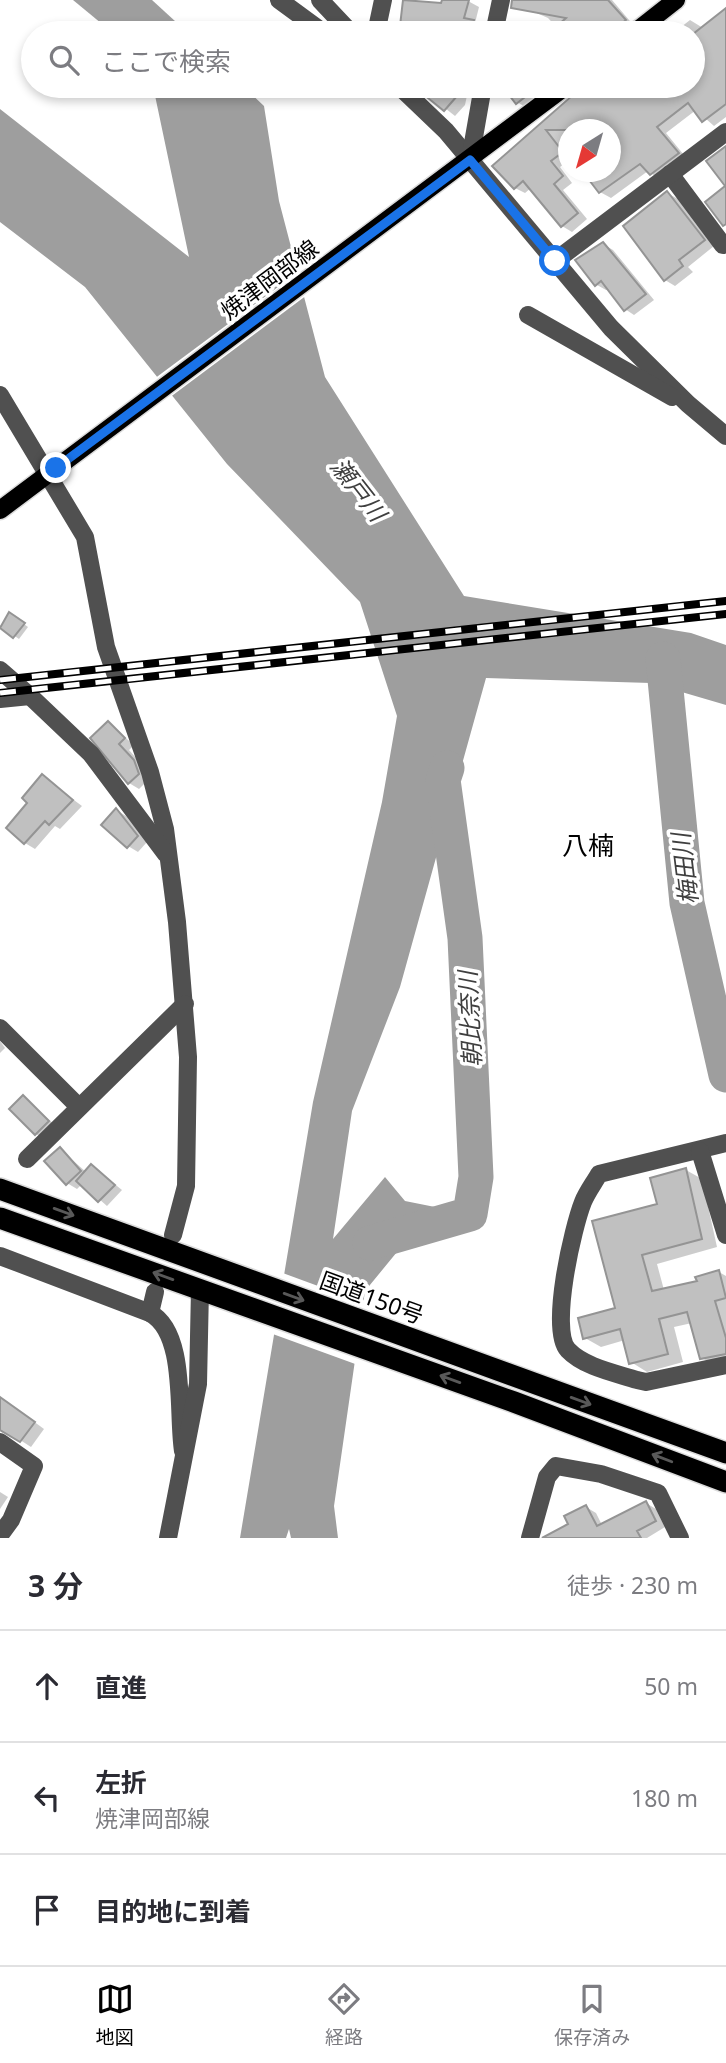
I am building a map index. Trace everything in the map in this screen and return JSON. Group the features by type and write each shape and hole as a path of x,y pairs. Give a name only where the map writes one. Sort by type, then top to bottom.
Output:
{"highway":[{"name":"国道150号","path":"0,1189 726,1453"},
{"path":"0,1218 514,1402 726,1482"}],"main road":[{"path":"649,21 676,0"},
{"name":"焼津岡部線","path":"0,510 550,98"}],"street":[{"path":"279,0 308,21"},
{"path":"320,0 340,21"},
{"path":"379,21 383,0"},
{"path":"497,21 501,0"},
{"path":"412,98 446,131 611,328 688,404 726,436"},
{"path":"470,160 481,98"},
{"path":"555,261 726,132"},
{"path":"670,174 723,245 726,243"},
{"path":"528,315 642,382 688,404"},
{"path":"0,395 52,471 85,537 106,647 150,772 169,859 185,1004 188,1115 186,1186 173,1235"},
{"path":"0,670 91,754 169,859"},
{"path":"0,699 30,695"},
{"path":"27,1159 78,1106 185,1004"},
{"path":"0,1028 78,1106"},
{"path":"726,1143 599,1174 583,1202 563,1286 560,1326 565,1348 576,1357 610,1372 646,1382 726,1365"},
{"path":"701,1150 726,1235"},
{"path":"0,1256 150,1312 166,1326 171,1337 185,1462"},
{"path":"168,1538 185,1462 198,1384 200,1289"},
{"path":"150,1312 155,1292"},
{"path":"0,1442 34,1466 11,1520 0,1535"},
{"path":"530,1538 547,1478 556,1466 601,1474 658,1493 680,1538"}],"water":[{"path":"73,0 152,0 175,21 98,21"},
{"name":"瀬戸川","path":"156,98 256,98 264,106 279,201 325,377 464,596 691,633 726,645 726,705 651,683 486,678 400,987 352,1111 333,1239 385,1177 405,1201 470,1214 415,1230 365,1291 334,1506 338,1538 291,1538 289,1529 286,1538 240,1538 313,1102 382,802 397,716 360,602 227,464 85,287 0,222 0,109 189,257"}],"pier":[{"path":"301,270 307,295 169,398 154,379"},
{"path":"280,1272 367,1304 358,1365 270,1333"}],"building":[{"path":"403,0 441,3 442,0 469,0 464,18 474,20 474,21 401,21"},
{"path":"512,0 608,0 626,20 563,21 566,18 511,8"},
{"path":"726,8 726,104 702,122 688,103 657,127 679,153 650,175 640,164 621,177 621,119 558,119 558,130 546,130 558,146 558,156 551,161 558,170 558,180 554,184 578,213 561,227 523,181 514,189 492,166 570,98 705,98 705,25"},
{"path":"428,98 455,98 444,111"},
{"path":"511,98 524,98 516,104"},
{"path":"726,146 726,224 723,226 705,202 725,186 706,161"},
{"path":"591,182 615,182 599,193"},
{"path":"667,191 705,240 679,260 683,266 664,281 623,226"},
{"path":"603,242 646,294 624,311 601,281 595,286 575,260"},
{"path":"9,612 25,623 13,638 0,628"},
{"path":"108,721 125,738 119,744 134,760 139,774 128,784 90,738"},
{"path":"42,774 73,800 49,825 45,821 24,844 6,828 27,803 22,798"},
{"path":"116,808 138,836 127,848 101,825"},
{"path":"23,1095 49,1121 35,1135 9,1109"},
{"path":"60,1147 81,1171 66,1185 44,1161"},
{"path":"91,1164 115,1185 98,1202 76,1181"},
{"path":"686,1168 702,1239 642,1255 652,1291 697,1281 695,1277 719,1270 726,1298 715,1301 726,1338 726,1354 700,1359 687,1312 659,1319 668,1354 629,1364 620,1329 583,1339 578,1318 615,1308 592,1221 657,1204 650,1178"},
{"path":"0,1397 35,1422 20,1442 0,1430"},
{"path":"646,1501 656,1521 637,1531 641,1538 542,1538 568,1524 564,1516 586,1505 597,1526"}],"waterway":[{"name":"梅田川","path":"663,659 687,903 726,1075"},
{"name":"朝比奈川","path":"370,1243 470,1214 476,1177 465,938 443,780 447,768"}],"railway":[{"path":"0,680 726,601"},
{"path":"0,693 726,614"}],"district":[{"name":"八楠","path":"588,845"}],"route":[{"path":"56,468 470,160 555,261"}]}
